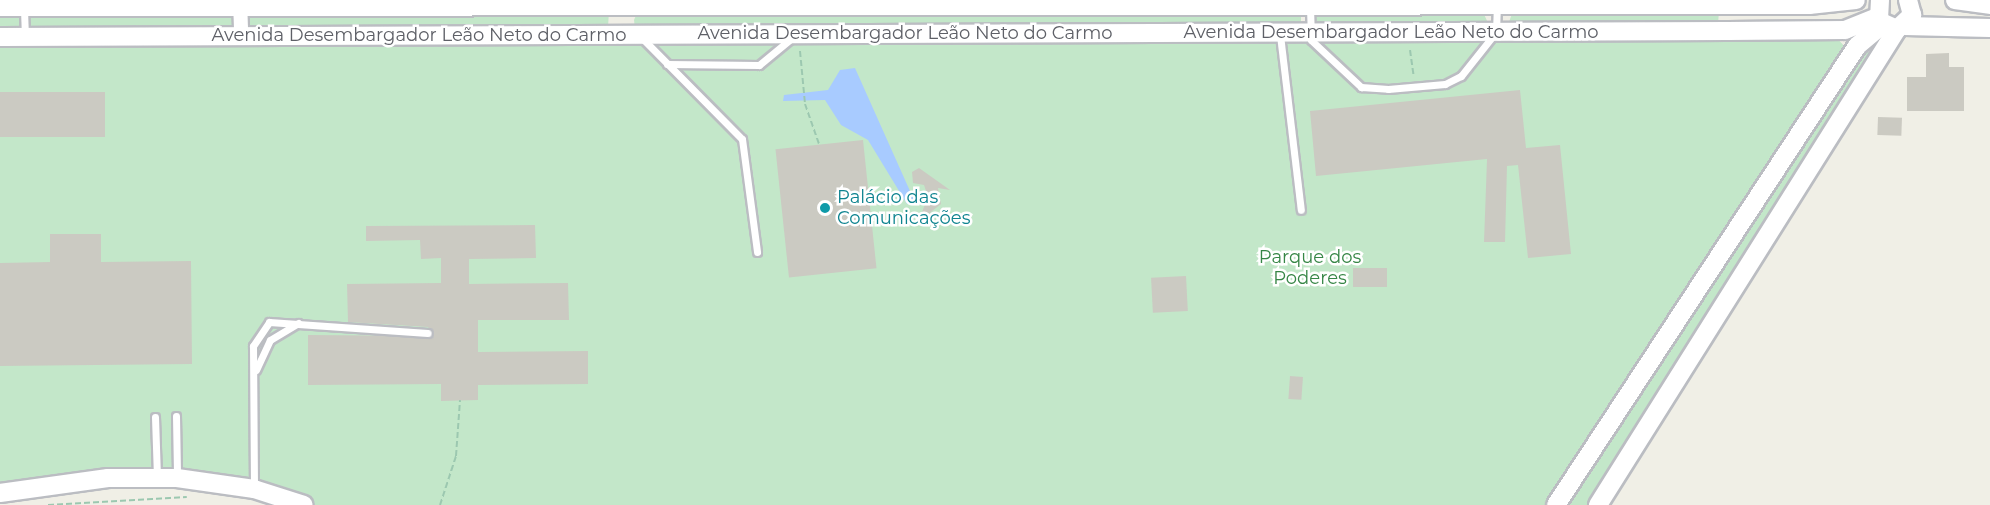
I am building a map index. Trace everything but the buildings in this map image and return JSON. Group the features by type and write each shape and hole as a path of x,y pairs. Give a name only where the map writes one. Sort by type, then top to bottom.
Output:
{"main road":[{"name":"Avenida Desembargador Leão Neto do Carmo","path":"0,7 25,4 180,3 1729,5 1856,0"},
{"path":"1556,505 1847,63 1888,20 1912,15 1908,0"},
{"path":"1955,0 1990,5"},
{"path":"622,5 630,34"},
{"path":"1728,31 1729,5"},
{"name":"Avenida Desembargador Leão Neto do Carmo","path":"0,37 1728,31 1851,29 1888,20"},
{"path":"1888,20 1990,28"},
{"path":"1598,505 1888,20"},
{"path":"1809,30 1836,37 1845,47 1847,63"},
{"path":"0,493 108,478 177,478 254,489 302,505"}],"street":[{"path":"240,3 241,36"}],"lane":[{"path":"25,4 25,36"},
{"path":"1310,5 1311,40 1361,87 1445,84 1461,76 1496,32 1497,5"},
{"path":"1280,32 1301,210"},
{"path":"630,34 667,64 742,139 757,252"},
{"path":"667,64 759,65 798,34"},
{"path":"254,489 255,372 253,346 269,322 428,333"},
{"path":"255,372 270,340 298,323"},
{"path":"176,416 177,478"},
{"path":"155,417 157,479"}],"path":[{"path":"798,34 805,104 819,144"},
{"path":"1410,50 1416,86"},
{"path":"440,505 456,456 460,400"},
{"path":"48,505 194,496"}],"green space":[{"path":"609,10 608,28 0,29 0,14"},
{"path":"1719,10 1718,25 1509,22 1513,11"},
{"path":"1301,11 1301,27 635,29 634,20 637,13"},
{"path":"1483,12 1488,23 1482,28 1315,24 1314,13"},
{"name":"Parque dos Poderes","path":"0,37 1836,37 1845,47 1847,63 1556,505 304,505 177,478 0,493"},
{"path":"1865,50 1877,57 1593,505 1567,505"}],"water":[{"path":"855,68 914,200 907,204 868,140 841,125 825,100 783,101 784,95 828,90 840,70"}],"place":[{"name":"Palácio das Comunicações","path":"825,208"}]}
